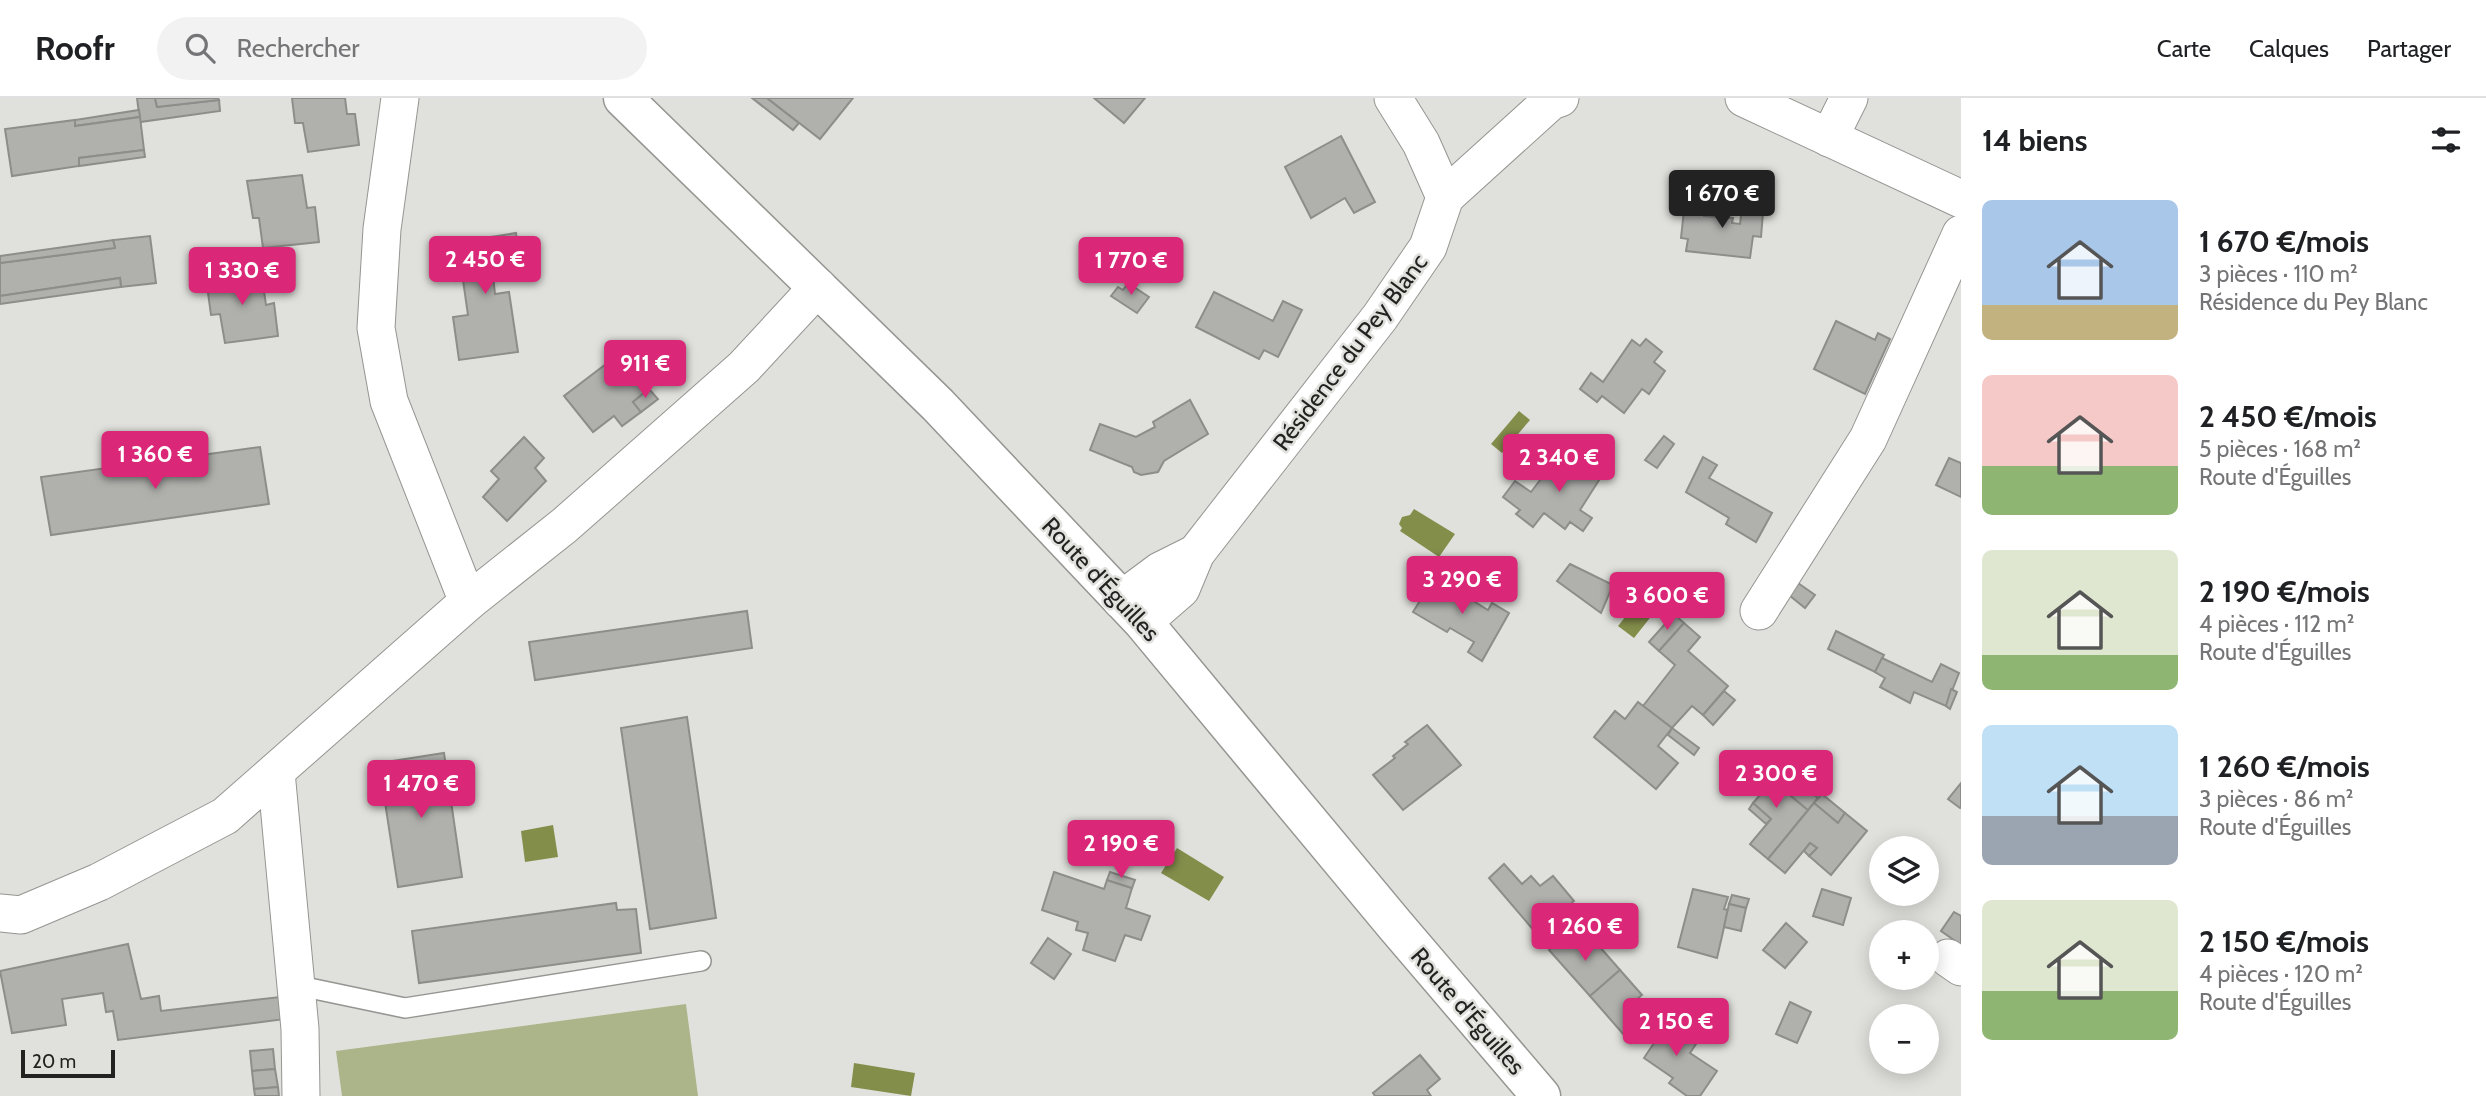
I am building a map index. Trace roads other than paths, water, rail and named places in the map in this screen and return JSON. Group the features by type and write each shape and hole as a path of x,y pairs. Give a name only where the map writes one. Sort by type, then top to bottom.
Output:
{"street":[{"path":"400,98 382,229 376,328 389,401 468,602"},
{"name":"Route d'Éguilles","path":"623,98 938,405 1132,611 1541,1096"},
{"path":"1393,98 1421,143 1445,197 1551,101 1560,98"},
{"path":"1744,98 1961,198"},
{"path":"1829,138 1849,98"},
{"name":"Résidence du Pey Blanc","path":"1132,611 1160,571 1196,553 1380,317 1428,247 1445,197"},
{"path":"1759,611 1868,439 1961,234"},
{"path":"0,914 21,915 99,882 225,816 468,602 565,526 744,367 818,287"},
{"path":"276,772 300,1029 301,1096"}],"lane":[{"path":"296,985 405,1008 701,961"}]}
